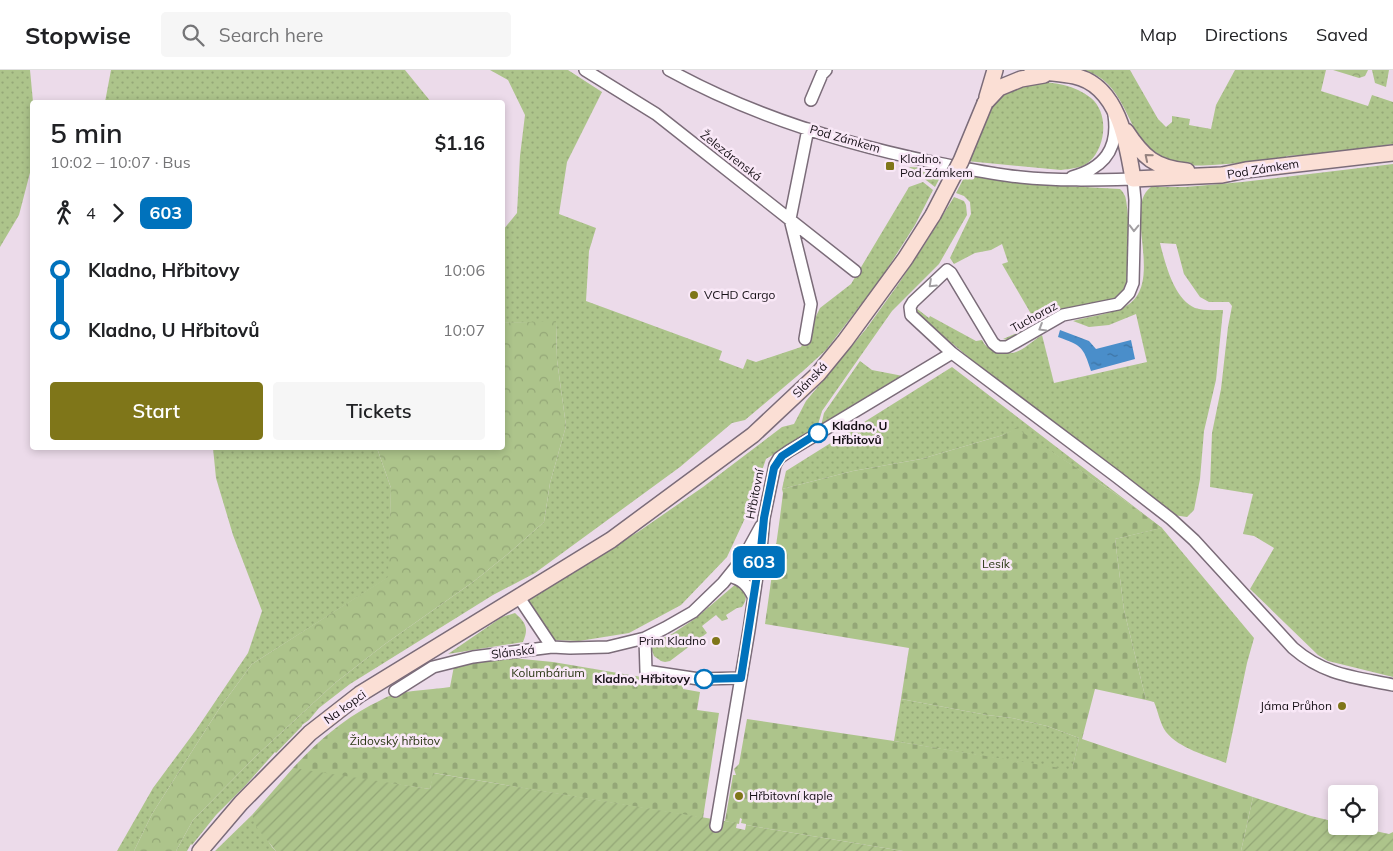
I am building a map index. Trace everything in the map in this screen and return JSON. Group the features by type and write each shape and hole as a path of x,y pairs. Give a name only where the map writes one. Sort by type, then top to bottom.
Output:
{"main road":[{"name":"Slánská","path":"518,596 611,540 753,435 818,374 845,341 905,259 933,215 960,161 985,103 995,70"},
{"path":"1032,70 1075,76 1088,81 1100,89 1149,160 1164,167 1198,171 1246,170"},
{"path":"985,103 998,88 1021,78 1049,72"},
{"path":"1116,112 1134,179"},
{"name":"Pod Zámkem","path":"1134,179 1222,175 1246,170 1393,153"},
{"name":"Na kopci","path":"200,851 241,803 310,733 360,694 518,596"}],"street":[{"name":"Železárenská","path":"585,70 656,114 855,271"},
{"name":"Pod Zámkem","path":"669,70 737,104 808,129 889,152 932,162 1018,177 1060,180 1134,179"},
{"path":"811,100 822,74 826,70"},
{"name":"Pod Zámkem","path":"1060,180 1090,170 1100,164 1108,154 1113,142 1116,112"},
{"path":"805,339 811,304 790,219 808,129"},
{"name":"Tuchoraz","path":"952,353 911,315 910,307 916,298 945,271 948,271 993,343 998,347 1004,348 1063,315 1118,304 1130,293 1133,283 1134,179"},
{"path":"952,353 1176,523 1194,540 1293,648 1306,658 1333,672 1393,685"},
{"name":"Hřbitovní","path":"716,826 741,678 764,518 774,468 782,456 952,353"},
{"name":"Slánská","path":"395,691 433,667 473,657 552,647 608,647 646,638 693,612 730,576 751,545 764,518"},
{"path":"730,576 741,580 748,586 753,596"},
{"path":"518,596 552,647"},
{"path":"646,638 646,670 699,679 741,678"}],"green space":[{"path":"0,70 30,70 33,100 30,100 30,173 19,215 0,247"},
{"path":"111,70 405,70 429,100 105,100"},
{"path":"490,70 568,70 602,92 567,162 559,214 596,228 589,251 586,301 722,351 719,360 743,369 747,359 756,362 801,347 820,308 851,284 909,187 923,182 933,190 915,225 882,277 826,350 803,371 745,420 732,423 680,467 535,573 493,595 350,684 319,708 275,752 216,815 187,851 176,851 193,820 257,755 335,683 385,644 473,582 544,522 550,483 566,426 557,360 556,322 505,323 505,228 517,213 520,156 525,115 508,80"},
{"path":"1084,70 1130,70 1158,119 1166,127 1172,122 1172,116 1190,119 1189,125 1211,129 1216,105 1235,70 1326,70 1321,91 1368,106 1372,95 1393,102 1393,144 1240,163 1170,164 1160,161 1141,139 1116,94 1108,84 1098,76"},
{"path":"1333,70 1368,70 1365,76 1359,78"},
{"path":"1372,70 1389,70 1386,87 1375,83"},
{"path":"1036,82 1071,87 1085,94 1097,104 1101,112 1103,130 1099,147 1090,161 1080,167 1061,170 967,161 991,107 1004,92"},
{"path":"1393,164 1393,677 1328,661 1318,655 1250,589 1274,548 1254,536 1243,534 1253,494 1210,487 1212,433 1221,389 1232,306 1229,302 1209,302 1200,297 1184,274 1176,244 1160,243 1172,280 1181,297 1195,308 1223,310 1216,380 1204,431 1200,479 1194,510 1187,517 1173,515 985,371 917,314 916,308 929,318 930,316 976,341 982,340 989,348 1004,353 1021,350 1042,335 1054,383 1147,362 1136,314 1109,325 1089,327 1073,321 1121,309 1137,295 1143,281 1144,264 1140,211 1143,197 1151,187 1186,187 1242,182"},
{"path":"909,167 928,168 944,170 935,187"},
{"path":"966,174 1030,184 1120,189 1125,196 1128,212 1129,275 1124,291 1111,302 1008,340 1003,339 1017,333 1015,329 1034,319 1002,264 1008,262 1002,244 991,250 975,253 954,264 950,258 971,214 970,202 964,196 956,193"},
{"path":"954,197 964,201 967,215 939,264 892,311 822,411 817,428 766,459 747,514 727,557 681,605 629,633 579,641 553,640 528,601 537,591 638,532 703,487 782,427 794,424 806,401 866,329 897,286"},
{"path":"556,321 557,360 566,426 550,483 544,522 473,582 385,644 335,683 257,755 193,820 176,851 134,851 152,814 219,709 252,664 388,577 391,488 378,450 505,450 505,323"},
{"path":"860,361 872,370 903,376 821,426 824,413"},
{"path":"952,367 1162,528 1254,638 1226,763 1178,743 1164,729 1154,702 1146,700 1124,610 1115,539 1161,528 1113,492 1016,429 1003,435 921,459 853,471 782,489 786,471"},
{"name":"Lesík","path":"1016,428 1113,492 1162,528 1115,539 1124,610 1146,700 1095,689 1082,739 1253,797 1241,851 903,851 746,825 741,823 742,819 740,818 739,824 725,821 733,775 736,775 734,769 739,764 747,719 1072,770 1079,738 1047,726 1012,718 901,699 909,648 765,624 780,517 782,489 853,471 921,459 1003,435"},
{"path":"213,450 378,450 391,488 389,577 252,664 219,709 152,814 134,851 117,851 153,788 196,730 248,653 262,611 233,535 216,478"},
{"path":"737,583 744,591 746,597 742,607 726,615 728,619 722,621 716,615 702,626 707,633 670,661 661,661 654,656 651,648 652,643 672,634 696,618"},
{"path":"515,613 522,620 526,629 523,642 448,654 502,617"},
{"path":"512,658 553,662 683,684 683,689 700,692 697,710 719,713 703,818 434,773 430,789 294,770 293,768 329,733 360,711 384,698 406,692 450,687 454,666 478,661"},
{"path":"901,699 1012,718 1047,726 1079,738 1072,771 894,741"},
{"path":"293,768 430,789 433,773 737,823 736,828 745,830 746,825 903,851 276,851 257,828 252,815"},
{"path":"1253,797 1328,820 1328,835 1378,835 1378,832 1389,834 1393,832 1393,851 1241,851"},
{"path":"252,815 276,851 215,851"}],"water":[{"path":"1060,330 1089,341 1096,349 1131,340 1135,359 1091,371 1086,356 1080,348 1058,337"}],"bus line":[{"name":"603","path":"704,679 741,678 772,473 782,456 818,433"}],"place":[{"name":"Kladno, Pod Zámkem","path":"890,166"},
{"name":"VCHD Cargo","path":"694,295"},
{"name":"Kladno, U Hřbitovů","path":"818,433"},
{"name":"Prim Kladno","path":"716,641"},
{"name":"Kladno, Hřbitovy","path":"704,679"},
{"name":"Jáma Průhon","path":"1342,706"},
{"name":"Hřbitovní kaple","path":"739,796"}],"park label":[{"name":"Kolumbárium","path":"548,673"},
{"name":"Židovský hřbitov","path":"395,741"}]}
